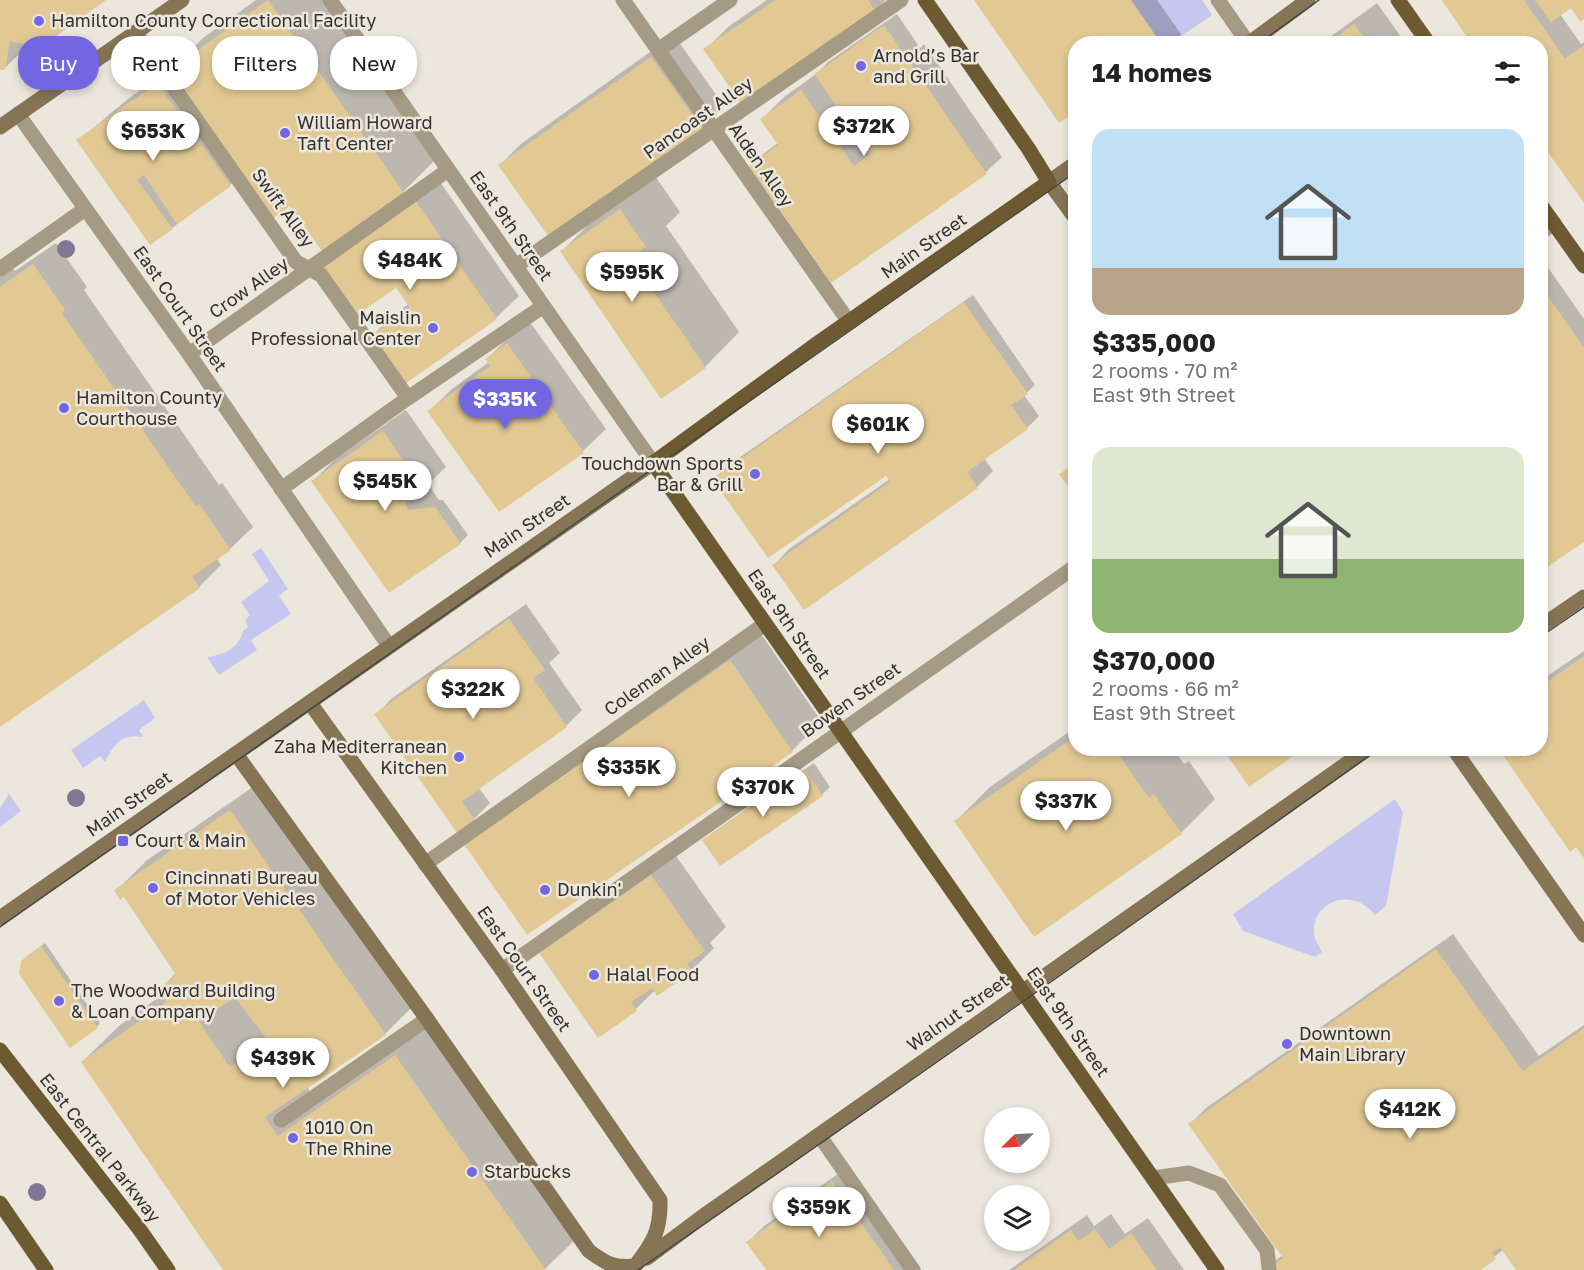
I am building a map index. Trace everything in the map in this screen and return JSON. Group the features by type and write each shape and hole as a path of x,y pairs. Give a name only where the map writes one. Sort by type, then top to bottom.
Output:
{"main road":[{"path":"925,0 1049,182"},
{"path":"1398,0 1423,36"},
{"name":"Main Street","path":"652,463 1049,182"},
{"path":"1548,215 1584,266"},
{"name":"East 9th Street","path":"652,463 1217,1270"},
{"name":"East Central Parkway","path":"0,1050 140,1230 168,1270"},
{"path":"0,1203 46,1270"}],"street":[{"path":"0,127 182,0"},
{"name":"East 9th Street","path":"330,0 652,463"},
{"name":"Alden Alley","path":"622,0 849,322"},
{"path":"658,50 730,0"},
{"name":"Pancoast Alley","path":"516,266 901,0"},
{"path":"1218,0 1243,36"},
{"path":"1258,36 1308,0"},
{"name":"Swift Alley","path":"135,32 296,262 321,275 408,398"},
{"name":"East Court Street","path":"18,114 189,354 389,646"},
{"name":"Main Street","path":"1049,182 1068,169"},
{"name":"Crow Alley","path":"189,354 448,170"},
{"path":"1049,182 1068,208"},
{"path":"0,269 85,209"},
{"path":"1548,227 1554,223"},
{"path":"281,489 408,398 542,307"},
{"name":"Main Street","path":"0,918 652,463"},
{"name":"Bowen Street","path":"502,970 1068,572"},
{"path":"1548,622 1582,601"},
{"name":"Coleman Alley","path":"425,864 765,624"},
{"name":"East Court Street","path":"310,703 502,970 660,1200 661,1218 653,1242 634,1269"},
{"path":"236,754 427,1019 589,1251 603,1262 617,1268 634,1269"},
{"name":"Walnut Street","path":"634,1269 702,1217 1358,756"},
{"path":"1459,756 1584,935"},
{"path":"281,1120 427,1019"},
{"path":"819,1135 913,1270"},
{"path":"1153,1178 1190,1173 1220,1185 1267,1250 1269,1268"}],"shaded area":[{"path":"1131,0 1202,0 1212,15 1181,36 1156,36"},
{"path":"261,548 288,589 279,596 291,614 251,640 257,650 219,675 207,657 230,650 238,642 243,631 248,627 245,620 250,615 241,602 269,581 252,554"},
{"path":"144,700 155,718 139,730 143,737 135,736 124,739 115,746 105,762 100,756 83,768 71,750"},
{"path":"9,794 21,811 0,827 0,808"},
{"path":"1395,799 1403,812 1386,906 1375,915 1365,905 1354,900 1332,902 1323,908 1317,916 1314,927 1315,939 1322,952 1315,957 1243,931 1233,914"}],"building":[{"name":"Hamilton County Correctional Facility","path":"0,0 106,0 56,36 18,36 18,43 10,41 5,70 0,70"},
{"name":"William Howard Taft Center","path":"268,0 293,36 218,36"},
{"path":"775,0 868,0 876,12 742,105 703,49"},
{"path":"974,0 1131,0 1156,36 1068,36 1068,117 1059,123"},
{"path":"1524,0 1565,59 1584,45 1584,203 1548,152 1548,36 1466,36 1442,1"},
{"path":"1535,0 1584,0 1584,19 1580,22 1571,8 1551,22"},
{"path":"1354,24 1362,36 1338,36"},
{"path":"884,25 987,174 831,283 749,166 778,145 760,119 801,90 854,166 870,154 814,74"},
{"name":"William Howard Taft Center","path":"212,40 212,90 318,90 318,71 404,193 322,251 290,206 270,220 180,90 200,90 200,48"},
{"path":"651,57 703,130 548,236 498,165"},
{"path":"147,90 162,90 231,186 177,224 144,175 137,180 173,229 150,245 76,140"},
{"path":"415,200 497,319 402,386 368,338 410,308 396,288 354,317 319,266"},
{"path":"620,209 646,247 631,258 706,368 661,399 560,251"},
{"name":"Hamilton County Courthouse","path":"33,264 65,310 62,313 196,507 199,504 231,550 192,577 200,588 0,727 0,287"},
{"path":"1548,296 1584,348 1584,542 1548,567"},
{"path":"964,302 1028,394 1011,405 1028,429 967,472 978,488 804,610 772,565 890,482 886,476 768,558 712,479"},
{"path":"507,343 584,453 499,512 427,411 490,366 485,359"},
{"path":"383,431 424,491 405,504 408,510 435,507 461,544 389,593 311,481"},
{"path":"1068,468 1068,486 1059,474"},
{"path":"509,619 545,670 533,678 567,727 462,801 475,820 457,833 374,714"},
{"path":"1584,656 1584,858 1576,847 1570,852 1504,756 1548,756 1548,681"},
{"path":"730,660 793,752 527,935 464,844"},
{"path":"1068,742 1068,756 1120,756 1149,798 1154,794 1182,834 1034,937 954,821"},
{"path":"1228,756 1294,756 1249,787"},
{"path":"805,769 823,796 720,866 702,840"},
{"name":"1010 On The Rhine","path":"230,810 386,1035 265,1117 278,1136 395,1055 546,1270 223,1270 81,1062 166,1002 157,990 176,975 124,897 120,900 114,890","holes":["235,997 268,1041 230,1067 199,1022"]},
{"path":"651,875 705,951 687,964 693,971 657,996 652,988 631,1002 637,1011 598,1038 539,953"},
{"name":"The Woodward Building & Loan Company","path":"41,946 98,1028 70,1048 19,974 21,961"},
{"path":"1436,949 1523,1071 1584,1028 1584,1270 1516,1270 1500,1247 1492,1253 1496,1259 1481,1270 1267,1270 1283,1258 1188,1124"},
{"path":"832,1181 894,1270 766,1270 746,1242"},
{"path":"1095,1229 1109,1249 1131,1233 1157,1270 1014,1270 1041,1251 1050,1251 1050,1245 1071,1230 1078,1241"}],"tram line":[{"path":"1269,36 1319,0"},
{"path":"0,927 1068,178"},
{"path":"1548,632 1584,607"},
{"path":"638,1270 1369,756"}],"place":[{"name":"Hamilton County Correctional Facility","path":"39,21"},
{"name":"Arnold’s Bar and Grill","path":"861,66"},
{"name":"William Howard Taft Center","path":"285,133"},
{"name":"Maislin Professional Center","path":"433,328"},
{"name":"Hamilton County Courthouse","path":"64,408"},
{"name":"Touchdown Sports Bar & Grill","path":"755,474"},
{"name":"Zaha Mediterranean Kitchen","path":"459,757"},
{"name":"Court & Main","path":"123,841"},
{"name":"Cincinnati Bureau of Motor Vehicles","path":"153,888"},
{"name":"Dunkin'","path":"545,890"},
{"name":"Halal Food","path":"594,975"},
{"name":"The Woodward Building & Loan Company","path":"59,1001"},
{"name":"Downtown Main Library","path":"1287,1044"},
{"name":"1010 On The Rhine","path":"293,1138"},
{"name":"Starbucks","path":"472,1172"}]}
